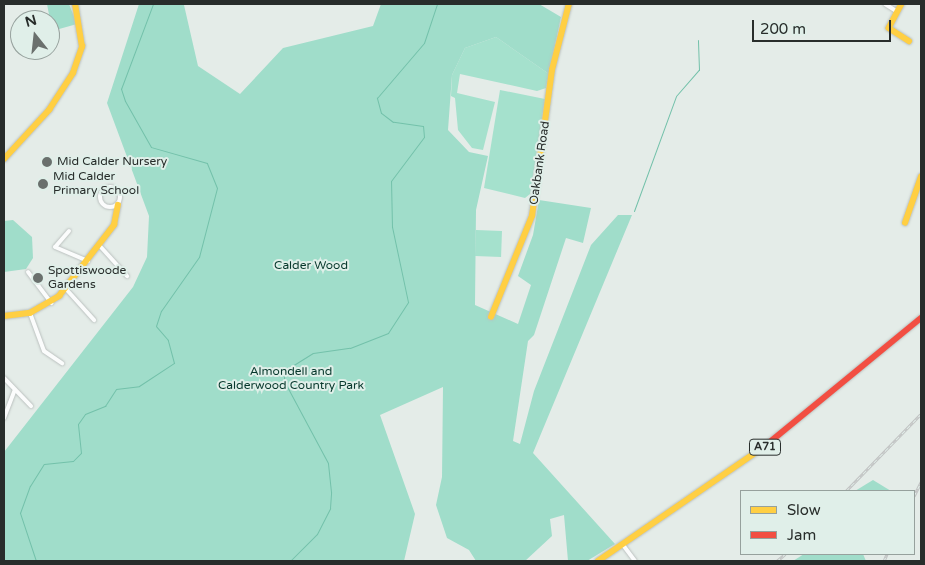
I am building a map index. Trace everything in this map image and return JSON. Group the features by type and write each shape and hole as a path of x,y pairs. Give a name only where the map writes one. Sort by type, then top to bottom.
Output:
{"street":[{"path":"4,160 49,110 73,73 82,46 76,4"},
{"name":"Oakbank Road","path":"491,317 532,216 552,70 569,4"},
{"path":"885,4 898,12"},
{"path":"902,4 889,28 909,41"},
{"path":"905,223 921,177"},
{"path":"4,316 30,314 51,303 66,289 114,225 121,198 117,189 103,190 102,204 118,205"},
{"path":"68,231 55,247 88,261"},
{"path":"99,245 126,276"},
{"path":"122,272 126,268"},
{"path":"28,272 51,303"},
{"path":"66,289 94,320"},
{"path":"30,314 44,351 62,363"},
{"name":"A71","path":"598,561 784,433 921,318"},
{"path":"4,378 31,406"},
{"path":"4,418 15,390"},
{"path":"623,544 635,561"}],"green space":[{"path":"47,4 69,4 77,24 60,29 60,10 48,10"},
{"name":"Calder Wood","path":"139,4 184,5 198,66 240,94 283,48 373,26 381,4 539,4 561,17 549,74 496,37 465,48 452,75 448,130 469,152 488,156 476,210 475,305 518,324 531,285 518,276 533,235 539,200 591,208 583,243 566,238 534,335 528,341 513,441 520,444 534,391 591,245 618,215 632,215 533,453 615,544 587,561 568,561 564,515 550,519 552,536 525,561 476,561 469,550 447,538 436,505 442,477 443,387 380,415 415,514 404,561 4,561 4,452 133,287 147,257 149,216 107,103"},
{"path":"496,37 549,74 546,88 537,91 460,74 457,93 495,102 483,150 472,148 458,130 455,98 451,96 452,75 465,48"},
{"path":"500,90 545,99 530,194 525,198 484,188"},
{"path":"13,220 32,237 33,258 26,269 4,272 4,221"},
{"path":"476,230 502,231 501,257 475,256"},
{"path":"873,480 889,490 857,490"},
{"path":"802,555 863,555 866,561 793,561"}],"waterway":[{"path":"36,561 20,513 30,486 44,464 73,461 81,453 78,424 85,414 105,406 116,389 139,386 174,363 168,340 156,326 161,311 199,257 217,188 207,163 151,147 125,101 121,89 153,4"},
{"path":"290,561 317,534 330,508 331,492 328,463 284,381 284,371 313,353 350,348 388,333 408,302 392,227 391,181 424,137 423,126 393,122 381,113 377,98 424,43 437,4"},
{"path":"634,211 676,96 699,70 698,40"}],"railway":[{"path":"847,490 921,414"},
{"path":"915,494 921,482"},
{"path":"777,561 784,555"},
{"path":"884,561 887,555"}],"traffic: slow":[{"path":"4,159 49,110 73,73 82,47 75,4"},
{"path":"491,317 532,216 552,70 569,4"},
{"path":"902,4 889,28 909,41"},
{"path":"905,223 921,177"},
{"path":"4,316 30,313 59,296 114,225 118,205"},
{"path":"598,561 764,447"}],"traffic: jam":[{"path":"764,447 921,318"}],"place":[{"name":"Mid Calder Nursery","path":"47,162"},
{"name":"Mid Calder Primary School","path":"43,184"},
{"name":"Spottiswoode Gardens","path":"38,278"}],"park label":[{"name":"Almondell and Calderwood Country Park","path":"291,379"}]}
